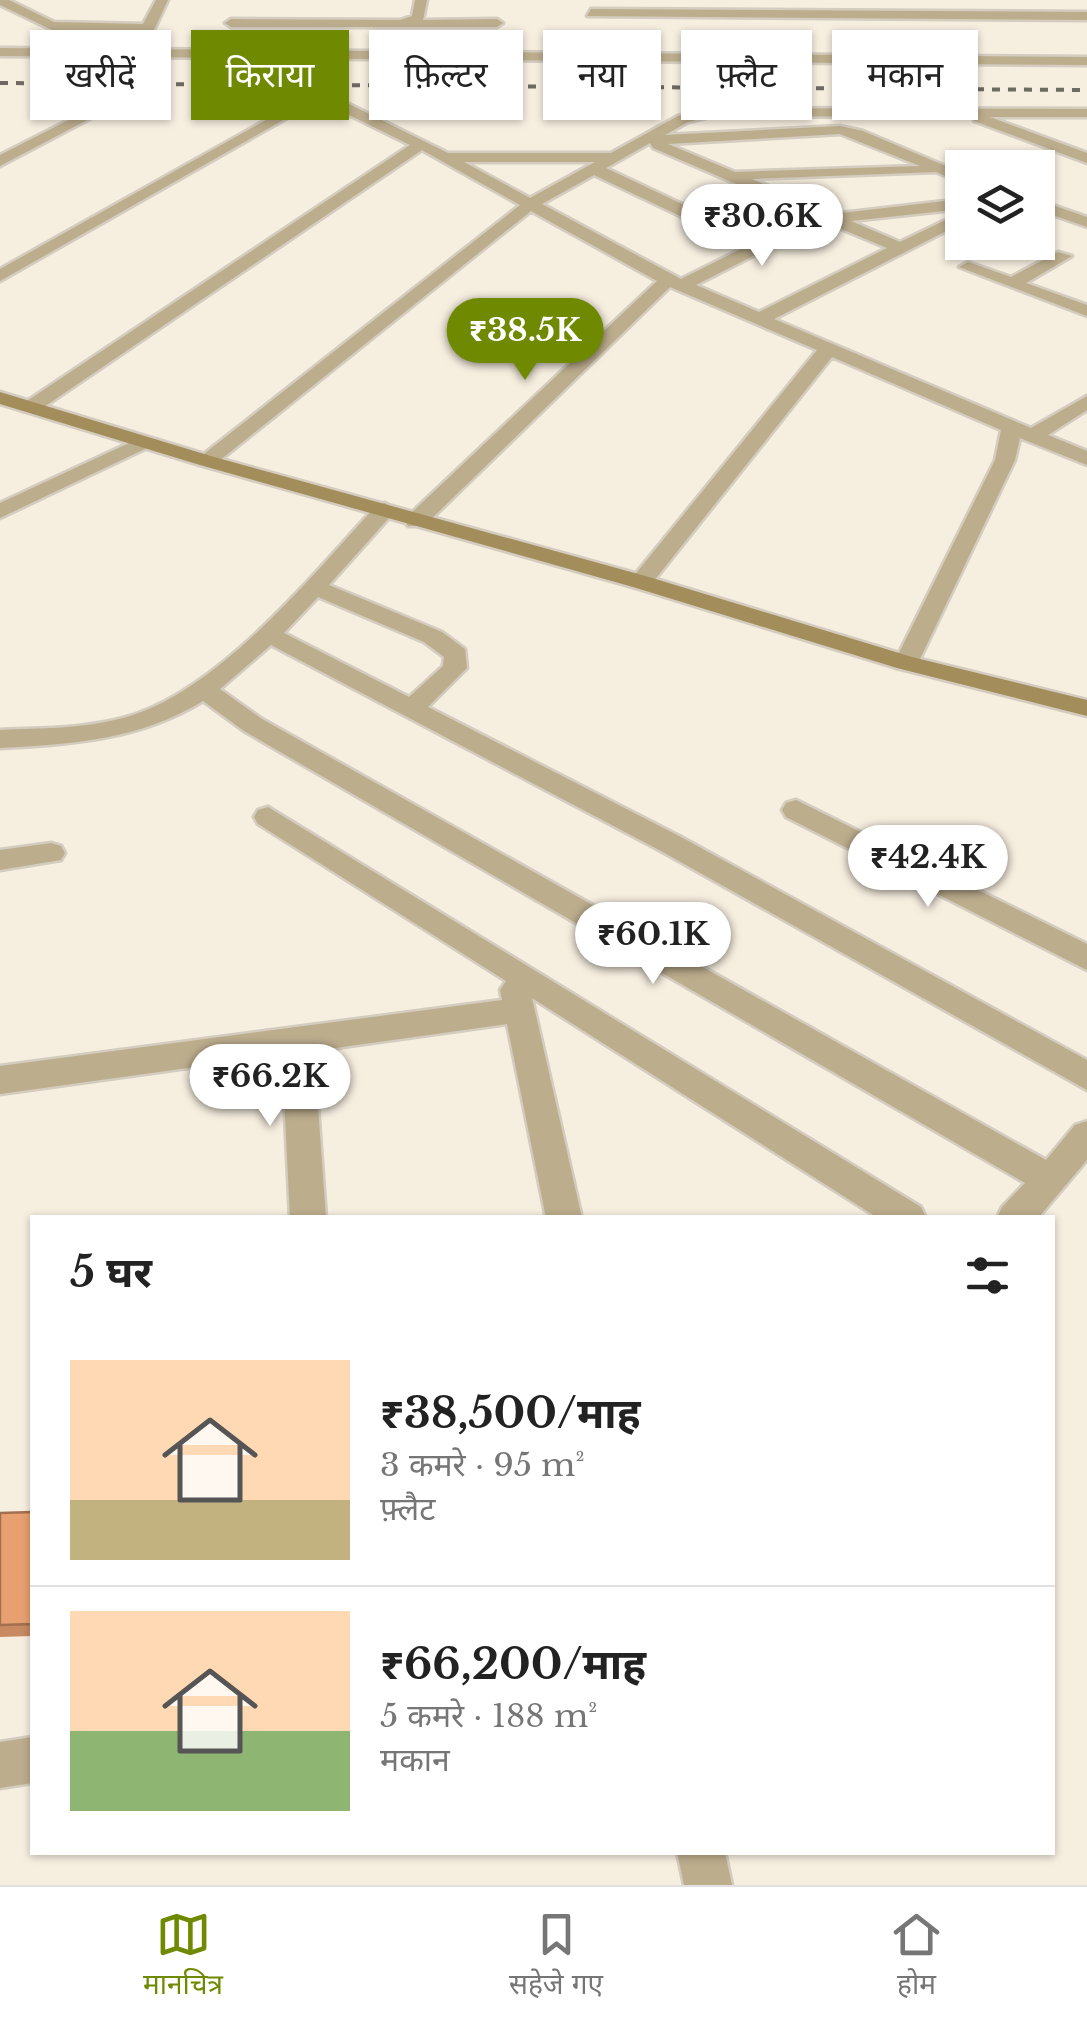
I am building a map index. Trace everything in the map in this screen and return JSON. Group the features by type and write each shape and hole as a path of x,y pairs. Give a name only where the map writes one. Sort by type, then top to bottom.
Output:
{"street":[{"path":"0,0 52,26"},
{"path":"17,24 150,28 162,0"},
{"path":"401,24 418,18 421,0"},
{"path":"797,0 801,14"},
{"path":"928,0 946,30"},
{"path":"986,0 997,16"},
{"path":"1042,0 1054,16"},
{"path":"523,46 681,7 748,7 801,14 1087,16"},
{"path":"228,30 234,17 401,24 498,17 497,30"},
{"path":"592,27 832,48"},
{"path":"0,52 30,52"},
{"path":"978,60 1087,61"},
{"path":"349,109 532,203 674,283 1087,458"},
{"path":"206,461 532,203 593,168 683,119 714,112 832,112"},
{"path":"978,112 1087,113"},
{"path":"978,118 1087,158"},
{"path":"0,161 80,120"},
{"path":"0,276 275,120"},
{"path":"646,140 840,130 945,172"},
{"path":"646,140 900,248"},
{"path":"31,407 421,144"},
{"path":"447,158 613,157"},
{"path":"593,168 756,246"},
{"path":"734,175 939,170"},
{"path":"1064,215 1087,202"},
{"path":"416,521 674,283 826,216 945,206"},
{"path":"1055,212 1087,222"},
{"path":"760,318 945,226"},
{"path":"1012,283 1064,256"},
{"path":"968,267 1087,311"},
{"path":"641,582 828,349"},
{"path":"0,398 206,461 641,582 906,663 1087,708"},
{"path":"906,663 1022,430 1087,402"},
{"path":"0,511 144,442"},
{"path":"7,733 72,736 138,722 205,690 266,634 385,510"},
{"path":"312,586 432,637 456,654 456,668 411,709"},
{"path":"266,634 670,844 1087,1076"},
{"path":"205,690 252,725 1051,1180"},
{"path":"796,810 1087,958"},
{"path":"268,816 903,1215"},
{"path":"0,860 52,853"},
{"path":"510,968 563,1215"},
{"path":"0,1080 296,1037 519,1010"},
{"path":"296,1037 308,1215"},
{"path":"1017,1215 1087,1136"},
{"path":"0,1765 30,1760"},
{"path":"702,1855 708,1885"}],"building":[{"path":"30,1512 30,1624 0,1625 0,1513"}],"railway":[{"path":"0,83 1087,90"}]}
